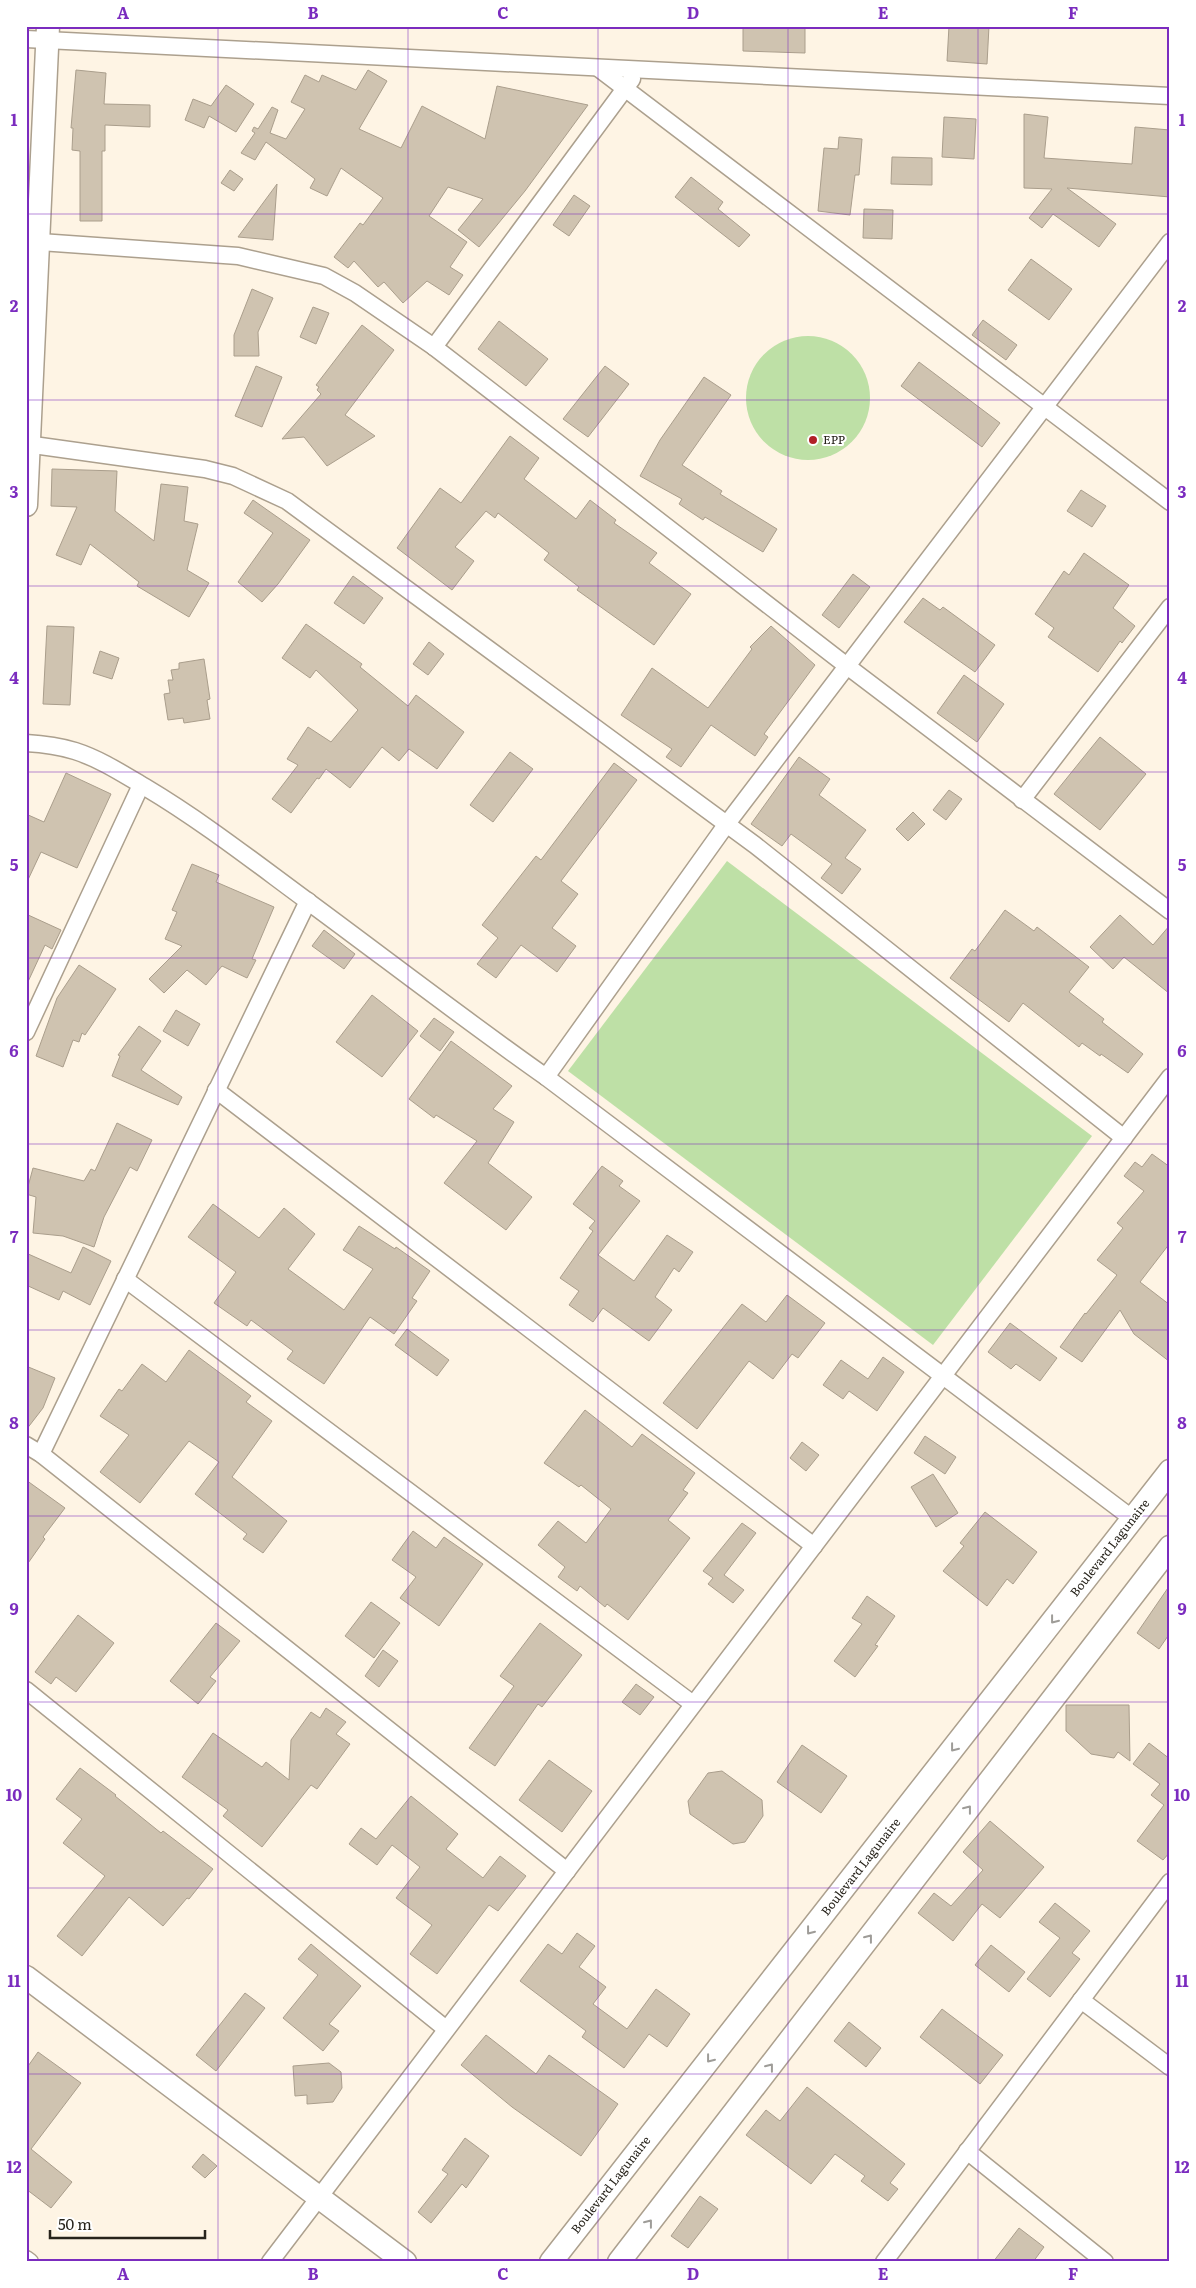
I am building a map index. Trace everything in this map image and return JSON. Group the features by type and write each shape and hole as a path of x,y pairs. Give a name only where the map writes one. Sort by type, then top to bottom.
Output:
{"main road":[{"path":"26,505 32,242 41,35"},
{"name":"Boulevard Lagunaire","path":"551,2262 1170,1471"},
{"path":"619,2262 1170,1547"},
{"path":"26,1977 405,2262"}],"street":[{"path":"41,35 598,68 1170,96"},
{"path":"598,68 1170,502"},
{"path":"434,347 639,70"},
{"path":"32,242 238,256 289,267 324,276 332,280 434,347 1022,800 1170,910"},
{"path":"546,1077 726,824 1170,242"},
{"path":"28,444 205,469 233,476 287,500 763,851 1124,1138"},
{"path":"1022,800 1170,607"},
{"path":"26,743 49,745 76,751 112,767 221,836 482,1032 546,1077 1133,1518"},
{"path":"26,1032 141,784"},
{"path":"41,1454 308,901"},
{"path":"270,2262 1170,1077"},
{"path":"216,1090 814,1546"},
{"path":"125,1278 693,1704"},
{"path":"26,1445 41,1454 567,1871"},
{"path":"26,1690 446,2029"},
{"path":"884,2262 1170,1882"},
{"path":"1081,2000 1170,2067"},
{"path":"967,2151 1105,2262"},
{"path":"26,2259 30,2262"}],"green space":[{"path":"808,336 832,340 852,354 866,374 870,398 866,422 852,442 832,456 808,460 784,456 764,442 750,422 746,398 750,374 764,354 784,340"},
{"path":"727,861 1092,1136 933,1345 568,1071"}],"building":[{"path":"743,26 805,26 805,53 743,51"},
{"path":"949,26 989,26 987,64 947,61"},
{"path":"76,70 106,73 104,104 150,105 150,127 105,125 105,151 102,151 102,221 80,221 80,151 72,150 73,128 71,128"},
{"path":"368,70 387,81 359,129 401,148 422,106 485,139 497,86 588,105 525,191 479,247 458,230 483,199 448,187 429,216 467,242 450,267 463,275 449,295 427,281 403,303 384,282 378,287 354,261 348,268 334,257 360,223 363,225 383,198 341,168 327,196 310,188 315,179 266,142 255,160 241,153 255,133 252,131 254,127 258,129 272,107 278,110 270,133 286,139 305,109 291,102 305,75 319,82 322,75 356,90"},
{"path":"226,85 254,104 236,132 209,116 204,128 185,120 193,99 211,106"},
{"path":"1024,114 1048,117 1044,158 1132,164 1135,127 1170,130 1170,197 1067,188 1116,224 1099,247 1053,214 1042,228 1029,218 1052,189 1024,188"},
{"path":"944,117 976,119 974,159 942,157"},
{"path":"839,137 862,139 859,175 855,175 850,215 818,211 824,148 838,149"},
{"path":"892,157 932,158 932,185 891,184"},
{"path":"230,170 243,179 234,191 221,183"},
{"path":"691,177 723,202 718,209 750,235 739,247 675,197"},
{"path":"277,184 273,240 238,237"},
{"path":"574,195 590,206 569,236 553,225"},
{"path":"864,209 893,210 892,239 863,238"},
{"path":"1031,259 1072,289 1049,320 1008,290"},
{"path":"252,289 273,298 258,332 259,356 234,356 234,335"},
{"path":"313,307 329,313 316,344 300,337"},
{"path":"983,320 1017,345 1006,360 972,335"},
{"path":"499,321 548,359 526,386 478,349"},
{"path":"362,325 394,350 345,415 375,436 327,466 304,437 282,439 321,394 317,390 319,387 316,385"},
{"path":"919,362 1000,423 982,447 901,386"},
{"path":"256,366 282,377 262,427 235,416"},
{"path":"605,366 629,384 588,437 563,419"},
{"path":"704,377 731,395 682,465 722,491 720,494 777,529 763,552 705,517 703,520 679,504 682,499 640,476 660,440"},
{"path":"510,436 539,458 524,479 576,519 590,500 616,520 614,523 657,553 649,563 691,594 654,645 577,590 579,587 544,560 549,553 498,513 495,518 486,511 455,547 474,561 452,590 397,548 440,488 461,503"},
{"path":"52,469 117,471 115,511 154,541 161,484 188,487 184,521 198,524 187,570 209,583 189,617 137,586 139,582 90,544 81,565 56,555 77,507 51,506"},
{"path":"1081,490 1106,506 1092,527 1067,511"},
{"path":"253,500 310,540 278,584 262,602 238,582 273,533 244,513"},
{"path":"1084,553 1129,585 1113,608 1135,626 1122,643 1120,641 1098,672 1048,637 1054,628 1035,614 1064,571 1069,575"},
{"path":"853,574 870,587 839,628 822,615"},
{"path":"353,576 383,598 364,624 334,603"},
{"path":"923,598 940,610 943,607 995,645 975,672 904,622"},
{"path":"306,624 362,664 360,667 408,706 416,695 464,732 437,769 409,749 399,761 382,747 350,788 326,769 291,813 272,799 298,765 287,759 308,727 331,742 358,710 316,670 310,678 282,658"},
{"path":"47,626 74,627 70,705 43,704"},
{"path":"771,626 815,665 764,734 768,737 755,756 711,725 681,767 666,757 672,749 621,715 652,668 708,708 752,649 750,647"},
{"path":"429,642 444,654 428,675 413,664"},
{"path":"100,651 119,658 112,679 93,673"},
{"path":"204,659 210,699 207,700 210,719 184,723 183,718 168,720 164,694 170,693 168,680 173,680 171,670 179,669 179,663"},
{"path":"964,675 1004,704 977,742 937,713"},
{"path":"1100,737 1146,774 1100,830 1054,794"},
{"path":"510,752 533,769 493,822 470,805"},
{"path":"799,757 830,779 819,795 866,830 845,858 861,869 842,894 821,878 832,864 791,834 782,846 751,824"},
{"path":"614,763 637,780 561,881 578,894 552,928 576,946 557,972 521,945 496,978 477,964 498,938 482,925 536,856 541,860"},
{"path":"66,773 111,794 77,868 41,852 26,884 26,814 44,822"},
{"path":"949,790 962,799 946,820 933,810"},
{"path":"913,812 925,824 908,841 896,829"},
{"path":"192,864 219,875 216,882 274,907 252,959 256,960 247,978 222,966 206,985 187,970 164,993 149,979 182,946 165,939 177,912 172,910"},
{"path":"1005,910 1034,931 1037,927 1089,967 1069,992 1104,1019 1102,1022 1143,1054 1128,1073 1082,1043 1079,1047 1023,1003 1009,1022 950,978 972,949 975,951"},
{"path":"26,914 61,930 52,949 45,945 26,986"},
{"path":"1120,915 1153,945 1170,925 1170,994 1124,957 1113,969 1090,947"},
{"path":"324,930 355,954 344,969 312,946"},
{"path":"79,965 116,989 85,1035 82,1033 79,1042 73,1040 63,1067 36,1056 57,998"},
{"path":"372,995 418,1031 382,1077 336,1042"},
{"path":"176,1010 200,1024 188,1046 163,1031"},
{"path":"434,1018 454,1032 440,1051 420,1036"},
{"path":"139,1026 161,1041 141,1070 182,1097 178,1105 112,1076 120,1056 118,1055"},
{"path":"451,1041 512,1086 493,1109 514,1122 488,1163 532,1197 506,1230 444,1183 477,1141 436,1115 434,1118 409,1099"},
{"path":"117,1123 152,1140 137,1171 130,1167 104,1217 94,1247 63,1236 33,1233 36,1197 26,1194 33,1168 84,1181 91,1169 95,1171"},
{"path":"1152,1154 1170,1167 1170,1243 1140,1282 1170,1305 1170,1362 1134,1334 1120,1310 1082,1362 1060,1347 1085,1313 1117,1275 1097,1260 1123,1228 1117,1223 1144,1191 1124,1176 1135,1162 1142,1167"},
{"path":"602,1166 623,1181 619,1186 640,1201 598,1255 634,1281 667,1235 693,1252 679,1272 674,1268 655,1297 672,1310 649,1341 603,1308 593,1322 569,1305 579,1291 560,1278 593,1231 589,1228 595,1221 573,1204"},
{"path":"213,1204 259,1238 284,1208 315,1234 288,1269 344,1310 373,1269 343,1250 359,1226 395,1249 396,1247 430,1271 412,1298 417,1301 394,1334 370,1317 324,1384 287,1359 293,1351 251,1320 247,1326 214,1303 236,1272 188,1237"},
{"path":"83,1247 111,1261 90,1305 63,1291 59,1300 26,1285 26,1253 71,1273"},
{"path":"787,1295 825,1323 798,1358 792,1354 773,1379 749,1361 697,1429 663,1403 742,1304 766,1322"},
{"path":"1010,1323 1057,1358 1040,1381 1016,1364 1011,1369 988,1352"},
{"path":"407,1329 449,1360 437,1376 395,1345"},
{"path":"189,1350 251,1396 246,1402 272,1421 232,1477 287,1521 263,1553 243,1539 247,1534 195,1494 219,1462 189,1441 140,1503 100,1472 129,1435 100,1416 119,1389 122,1391 142,1364 166,1382"},
{"path":"883,1357 904,1372 877,1411 849,1391 843,1399 823,1385 841,1360 868,1379"},
{"path":"26,1366 55,1378 43,1408 26,1430"},
{"path":"585,1410 632,1447 642,1434 695,1473 683,1490 688,1493 668,1520 690,1538 628,1620 607,1604 605,1607 580,1586 577,1591 558,1577 565,1567 538,1545 558,1521 586,1543 611,1509 581,1485 579,1487 544,1463"},
{"path":"925,1436 956,1457 945,1474 914,1453"},
{"path":"802,1442 819,1455 806,1471 790,1458"},
{"path":"933,1474 958,1513 936,1527 911,1487"},
{"path":"26,1480 65,1508 43,1537 45,1539 26,1566"},
{"path":"985,1512 1037,1552 1013,1584 1007,1579 987,1606 943,1571 964,1546 960,1543"},
{"path":"742,1523 756,1533 724,1575 744,1590 733,1603 708,1584 713,1578 703,1571"},
{"path":"413,1531 436,1548 444,1537 483,1564 439,1626 400,1598 416,1577 392,1560"},
{"path":"1170,1585 1170,1633 1159,1649 1137,1633"},
{"path":"867,1596 895,1616 875,1645 878,1646 855,1677 834,1661 862,1624 852,1618"},
{"path":"371,1602 400,1623 374,1658 345,1636"},
{"path":"78,1615 114,1643 76,1692 56,1677 51,1684 35,1672"},
{"path":"216,1623 240,1641 210,1677 216,1681 198,1704 170,1681"},
{"path":"540,1623 582,1655 542,1707 538,1704 495,1766 469,1748 514,1686 500,1676"},
{"path":"383,1650 398,1661 379,1687 365,1676"},
{"path":"636,1684 654,1697 640,1715 622,1702"},
{"path":"1066,1705 1129,1705 1130,1761 1118,1752 1114,1758 1091,1754 1066,1731"},
{"path":"326,1708 346,1722 336,1734 350,1744 317,1789 311,1785 262,1847 223,1816 228,1810 182,1777 213,1733 262,1767 266,1762 289,1780 291,1740 311,1712 320,1718"},
{"path":"1149,1743 1170,1759 1170,1852 1163,1860 1137,1841 1164,1805 1151,1795 1160,1784 1133,1764"},
{"path":"802,1745 847,1776 821,1813 777,1782"},
{"path":"549,1760 592,1791 562,1832 519,1800"},
{"path":"80,1768 161,1833 163,1831 213,1869 189,1899 187,1898 163,1926 129,1897 82,1956 57,1936 105,1876 63,1843 82,1819 56,1799"},
{"path":"722,1771 762,1800 763,1816 745,1842 733,1844 690,1814 688,1801 708,1773"},
{"path":"411,1796 458,1834 446,1849 483,1878 500,1856 526,1876 498,1911 489,1905 437,1974 410,1954 432,1925 396,1898 420,1867 392,1845 377,1865 349,1844 361,1828 376,1839"},
{"path":"990,1821 1044,1867 1000,1918 982,1904 953,1941 918,1913 934,1893 951,1906 983,1870 963,1852"},
{"path":"1055,1903 1090,1931 1072,1953 1080,1959 1050,1997 1027,1979 1060,1938 1039,1922"},
{"path":"577,1933 595,1946 579,1967 606,1987 593,2004 627,2029 656,1989 690,2014 667,2047 649,2034 624,2068 582,2037 586,2031 520,1981 548,1944 562,1954"},
{"path":"311,1944 361,1986 329,2024 339,2031 323,2051 283,2018 318,1975 298,1959"},
{"path":"991,1945 1025,1972 1009,1992 975,1965"},
{"path":"245,1993 265,2008 216,2071 196,2055"},
{"path":"942,2009 1003,2055 980,2084 920,2037"},
{"path":"849,2022 881,2048 866,2067 834,2041"},
{"path":"486,2035 536,2074 549,2055 618,2104 581,2156 512,2107 461,2065"},
{"path":"38,2052 81,2083 31,2149 72,2182 51,2208 26,2189 26,2069"},
{"path":"329,2063 341,2072 342,2088 333,2102 307,2104 307,2095 295,2096 293,2066"},
{"path":"807,2087 905,2164 890,2183 898,2189 888,2201 861,2181 865,2176 835,2154 811,2184 746,2135 766,2110 780,2121"},
{"path":"465,2138 489,2156 466,2188 462,2184 431,2223 418,2212 448,2174 442,2170"},
{"path":"203,2154 217,2166 205,2178 192,2167"},
{"path":"700,2196 718,2209 688,2248 671,2236"},
{"path":"1019,2228 1044,2247 1033,2262 993,2262"}],"place":[{"name":"EPP","path":"813,440"}]}
